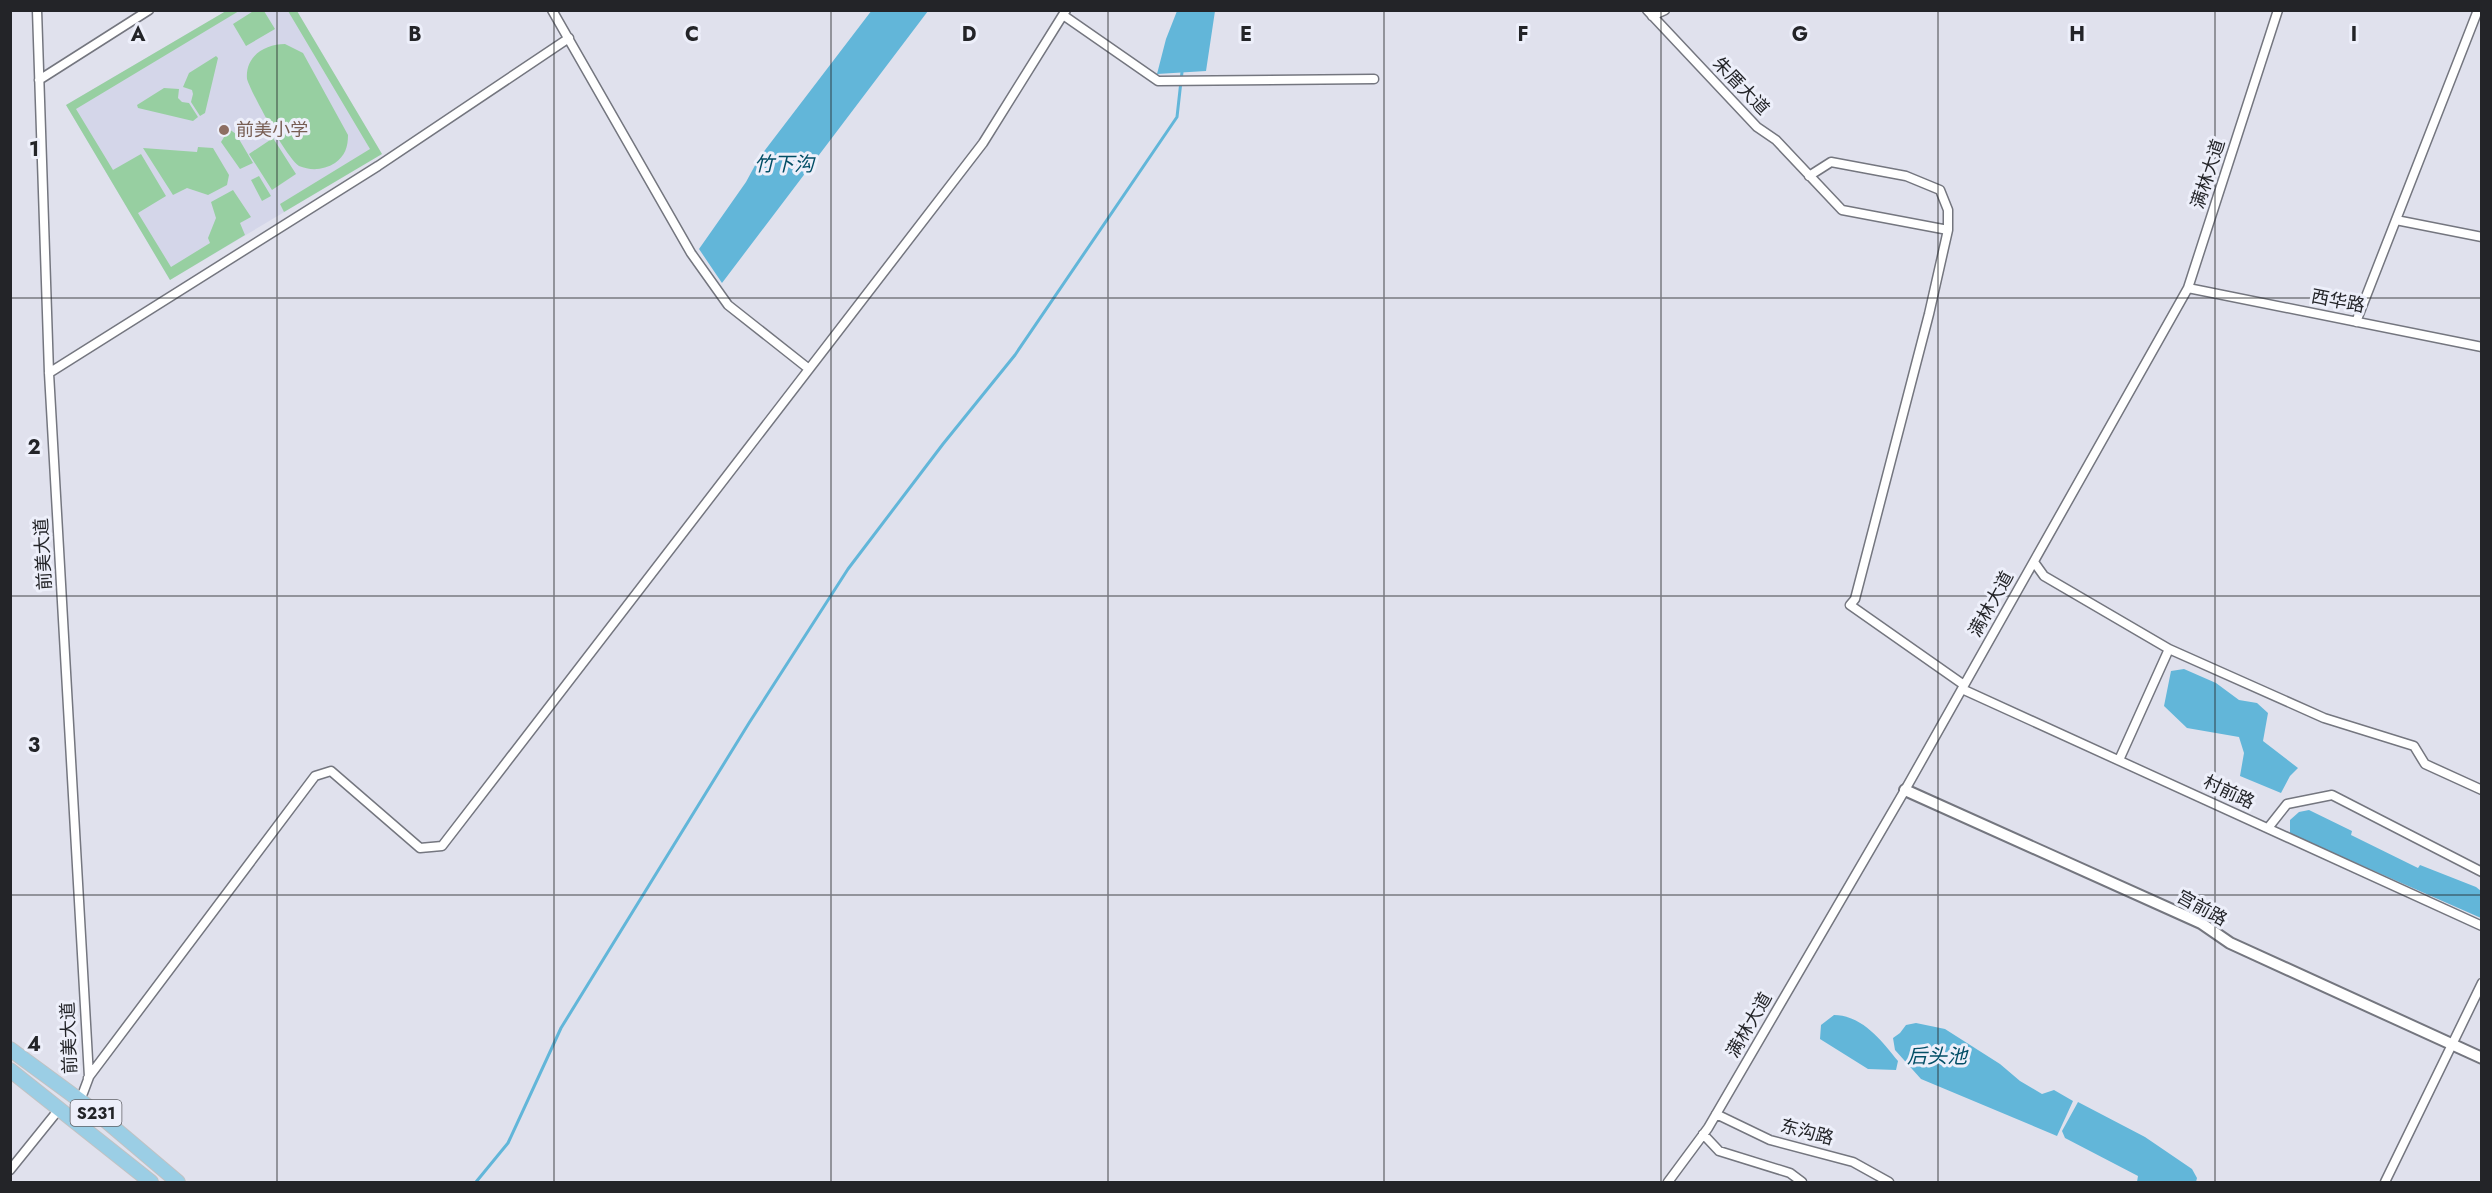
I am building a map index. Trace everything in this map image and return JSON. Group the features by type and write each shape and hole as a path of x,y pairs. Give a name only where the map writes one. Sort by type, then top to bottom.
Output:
{"main road":[{"name":"S231","path":"10,1049 93,1110 178,1182"},
{"name":"S231","path":"10,1070 151,1182"}],"street":[{"name":"前美大道","path":"37,10 49,373 88,1078 83,1093"},
{"path":"39,80 149,10"},
{"path":"552,10 691,253 728,305 809,369"},
{"path":"1649,13 1665,10"},
{"name":"满林大道","path":"1668,1182 1716,1114 1905,790 2188,288 2278,10"},
{"path":"2356,322 2478,10"},
{"path":"88,1078 315,776 331,771 420,848 442,846 982,143 1065,13 1158,81 1374,79"},
{"name":"朱厝大道","path":"1649,13 1756,127 1776,140 1842,210 1948,230"},
{"path":"49,373 378,166 568,38"},
{"path":"1812,179 1831,162 1906,176 1940,190 1948,210 1948,230"},
{"path":"2396,220 2481,237"},
{"name":"村前路","path":"1948,230 1929,314 1855,599 1850,605 1963,687 2481,926"},
{"name":"西华路","path":"2188,288 2481,347"},
{"path":"2034,562 2044,576 2169,649 2324,718 2414,746 2425,764 2481,790"},
{"path":"2119,760 2169,649"},
{"name":"宫前路","path":"1905,790 2201,923 2230,943 2481,1058"},
{"path":"2268,828 2287,804 2332,795 2481,872"},
{"path":"2385,1182 2481,983"},
{"path":"10,1170 60,1108"},
{"name":"东沟路","path":"1716,1114 1770,1140 1853,1162 1889,1182"},
{"path":"1703,1134 1719,1151 1790,1173 1802,1182"}],"shaded area":[{"name":"前美小学","path":"226,11 297,11 382,154 170,280 66,105"}],"green space":[{"path":"255,10 264,11 275,29 246,46 233,24"},
{"path":"226,11 239,11 76,109 113,170 141,154 166,196 138,213 171,267 210,243 208,238 216,218 211,202 233,190 251,217 240,223 245,235 170,280 66,105"},
{"path":"288,11 297,11 382,154 284,212 280,204 370,149"},
{"path":"285,44 303,53 348,135 344,154 335,163 326,167 308,169 299,166 294,161 270,126 247,79 249,64 258,53 270,46"},
{"path":"216,56 218,58 205,113 200,116 191,102 192,90 183,87 189,73"},
{"path":"164,88 179,89 178,98 182,102 189,103 198,117 193,121 138,108 137,105"},
{"path":"229,129 236,134 253,163 240,169 221,142"},
{"path":"273,138 296,174 272,190 249,154"},
{"path":"198,147 213,148 229,175 227,185 208,195 187,188 173,195 143,148 197,152"},
{"path":"259,176 271,196 262,201 251,180"}],"water":[{"name":"竹下沟","path":"872,10 928,11 722,283 699,249 746,182 759,158"},
{"path":"1177,11 1215,11 1206,71 1157,74 1166,39"},
{"path":"2184,669 2216,683 2239,700 2257,703 2268,713 2263,741 2298,768 2290,776 2281,793 2240,776 2244,753 2239,737 2187,728 2164,706 2171,671"},
{"path":"2309,810 2352,831 2351,835 2418,868 2420,865 2476,887 2481,891 2481,918 2290,834 2290,820 2299,812"},
{"path":"1834,1015 1854,1019 1871,1030 1898,1061 1896,1070 1868,1069 1820,1039 1821,1025"},
{"name":"后头池","path":"1916,1023 1945,1029 2042,1094 2054,1090 2073,1101 2057,1136 1921,1079 1895,1050 1893,1038 1906,1025"},
{"path":"2078,1102 2145,1137 2192,1169 2197,1178 2196,1182 2137,1182 2138,1176 2065,1138 2062,1131"}],"waterway":[{"path":"476,1182 508,1143 561,1028 749,723 848,569 943,444 1015,355 1177,117 1182,72"}],"place":[{"name":"前美小学","path":"224,130"}]}
